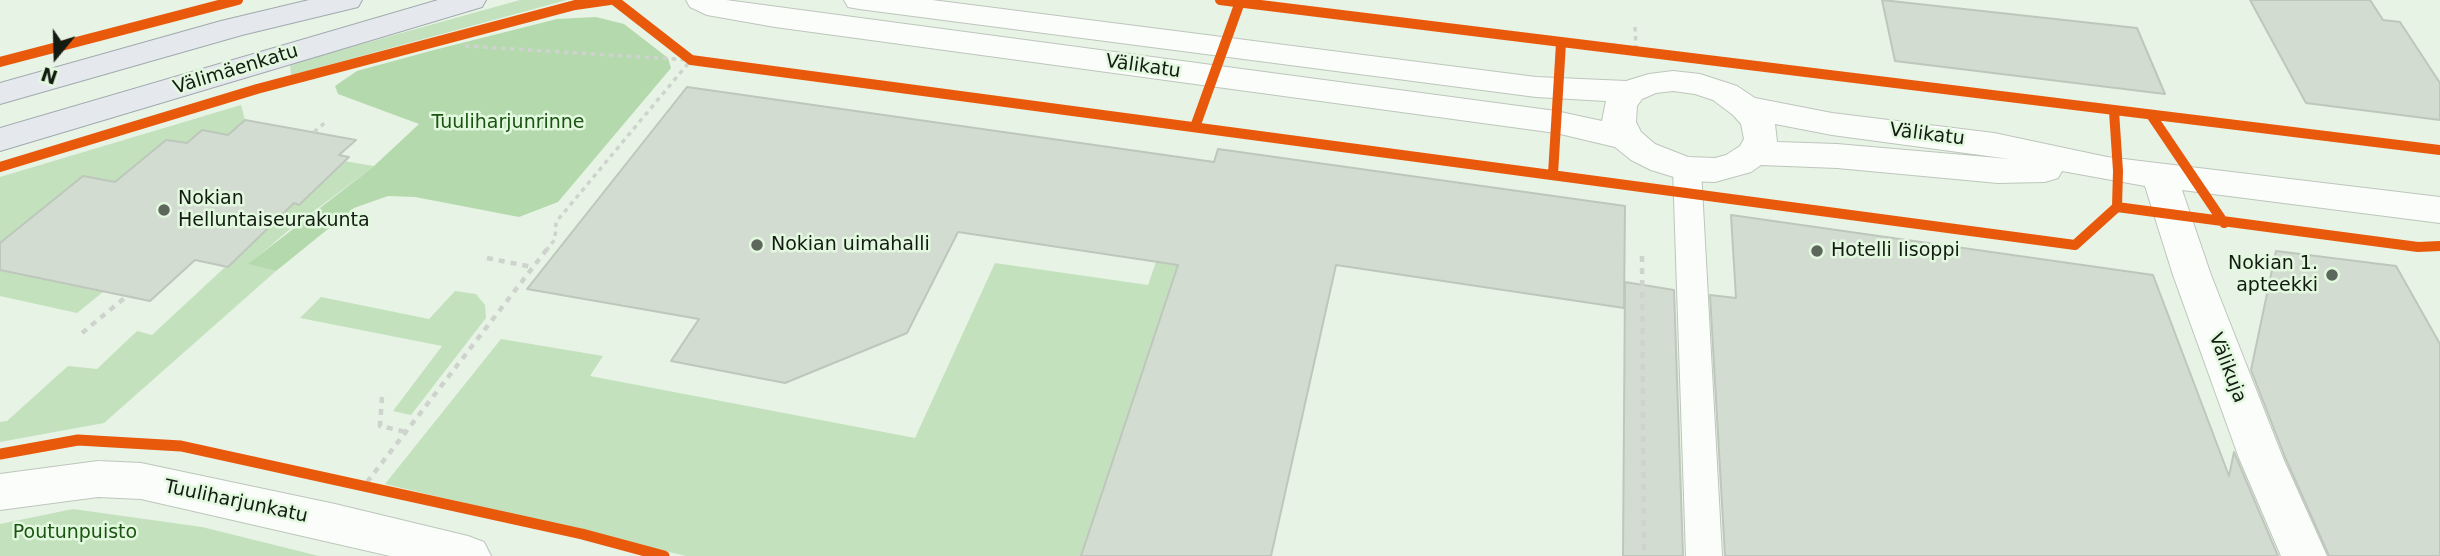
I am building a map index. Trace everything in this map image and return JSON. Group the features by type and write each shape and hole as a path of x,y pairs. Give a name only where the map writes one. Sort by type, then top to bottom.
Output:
{"main road":[{"name":"Välimäenkatu","path":"0,94 232,28 347,0"},
{"name":"Välimäenkatu","path":"0,141 471,0"}],"street":[{"name":"Välikatu","path":"701,0 719,8 775,18 1542,120 1592,128 1628,138"},
{"name":"Välikatu","path":"859,0 1536,87 1630,92"},
{"path":"1673,81 1725,93 1745,107 1758,122 1761,139 1754,153 1738,164 1715,170 1687,169 1663,162 1643,152 1628,138 1619,122 1619,106 1630,92 1649,84 1673,81"},
{"name":"Välikatu","path":"1745,107 1832,124 1994,144 2107,169 2160,177 2440,210"},
{"name":"Välikatu","path":"1754,153 1837,156 1998,171 2107,169"},
{"name":"Välikuja","path":"2160,177 2192,275 2247,422 2304,556"},
{"name":"Tuuliharjunkatu","path":"0,492 98,479 141,481 335,523 468,556"}],"lane":[{"path":"1687,169 1704,556"}],"path":[{"path":"1635,27 1636,52"},
{"path":"455,41 468,33"},
{"path":"455,41 704,62"},
{"path":"669,43 691,60"},
{"path":"1623,51 1649,54"},
{"path":"335,523 555,239 556,222 691,60"},
{"path":"314,132 327,121"},
{"path":"487,258 532,267"},
{"path":"1642,285 1644,556"},
{"path":"82,333 127,296"},
{"path":"382,397 380,426 407,432"},
{"path":"351,483 378,489"}],"green space":[{"path":"520,0 567,0 291,75 290,64"},
{"name":"Tuuliharjunrinne","path":"596,17 624,24 668,58 671,68 558,202 519,217 415,197 388,196 354,208 276,271 248,264 374,166 419,124 338,94 335,86 357,71 434,50 557,19"},
{"path":"241,105 245,120 228,135 202,130 187,143 166,140 115,182 0,243 0,177"},
{"path":"344,161 374,166 249,264 276,271 104,423 0,442 0,422 7,421 68,366 97,369 137,331 152,335 294,203 299,205"},
{"path":"1196,217 1081,556 686,556 385,484 501,339 603,356 590,376 915,438 995,263 1148,285 1169,224"},
{"path":"0,270 103,292 77,313 0,296"},
{"path":"455,291 476,294 485,305 486,318 411,415 393,411 442,346 300,318 321,297 429,319"},
{"name":"Poutunpuisto","path":"73,509 202,527 319,556 0,556 0,524"}],"building":[{"path":"1882,0 2137,28 2165,94 1895,61"},
{"path":"2250,0 2370,0 2383,20 2400,22 2440,83 2440,120 2306,103"},
{"path":"687,87 1214,162 1218,149 1625,206 1624,308 1336,265 1271,556 1081,556 1178,265 958,232 907,333 785,383 671,361 699,319 527,289"},
{"name":"Nokian Helluntaiseurakunta","path":"245,120 356,140 339,155 349,157 299,205 294,203 228,267 195,260 150,301 0,270 0,243 83,176 115,182 166,140 187,143 202,130 228,135"},
{"path":"1731,215 2153,275 2229,476 2234,452 2278,556 1725,556 1710,295 1736,298"},
{"path":"2276,251 2396,266 2440,344 2440,556 2329,556 2285,457 2251,370"},
{"path":"1625,282 1674,290 1683,556 1623,556"}],"cycle path":[{"path":"0,62 238,0"},
{"path":"0,167 257,89 575,5 610,0"},
{"path":"614,0 691,60 2075,245 2117,207 2418,247 2440,246"},
{"path":"1220,0 2440,150"},
{"path":"1195,127 1240,2"},
{"path":"1553,174 1561,43"},
{"path":"2114,111 2118,171 2117,207"},
{"path":"2151,115 2224,223"},
{"path":"0,454 78,440 181,446 582,534 664,556"}],"place":[{"name":"Nokian Helluntaiseurakunta","path":"164,210"},
{"name":"Nokian uimahalli","path":"757,245"},
{"name":"Hotelli Iisoppi","path":"1817,251"},
{"name":"Nokian 1. apteekki","path":"2332,275"}]}
